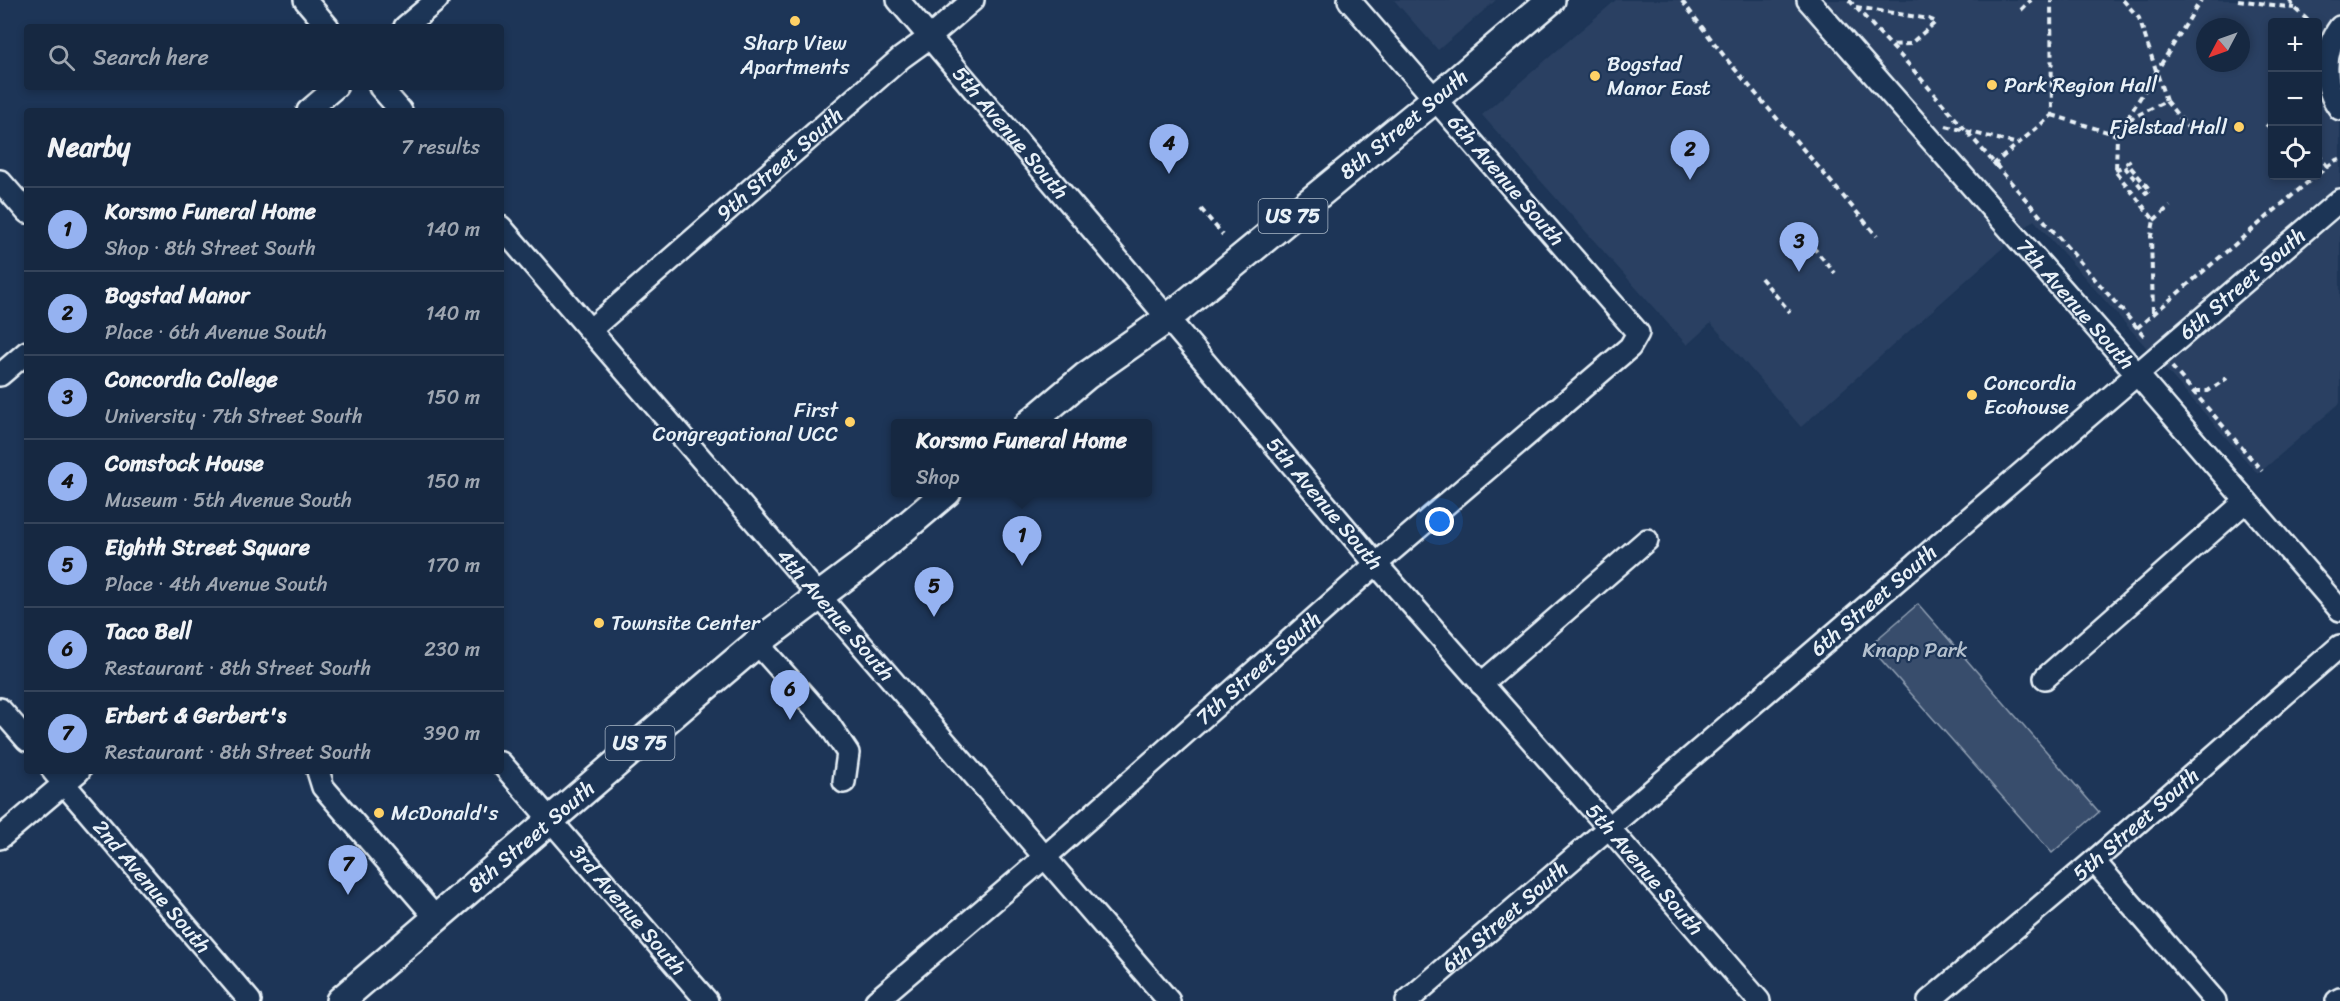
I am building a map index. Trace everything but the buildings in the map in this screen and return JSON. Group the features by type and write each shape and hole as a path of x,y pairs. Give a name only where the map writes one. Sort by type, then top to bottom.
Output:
{"main road":[{"name":"8th Street South","path":"1034,419 1086,376 1167,319 1435,99 1551,0"},
{"name":"8th Street South","path":"340,1001 757,643 820,597 941,497"}],"street":[{"path":"305,0 325,24"},
{"path":"409,24 437,0"},
{"name":"5th Avenue South","path":"898,0 1376,564 1758,1001"},
{"name":"9th Street South","path":"590,330 901,58 930,37 973,0"},
{"name":"6th Avenue South","path":"1349,0 1638,333"},
{"name":"7th Avenue South","path":"1808,0 2137,374 2340,610"},
{"path":"2340,27 2330,43 2326,72 2335,103 2340,109"},
{"path":"312,108 332,90"},
{"path":"383,90 398,108"},
{"path":"0,181 24,209"},
{"name":"6th Street South","path":"1407,1001 2340,200"},
{"name":"4th Avenue South","path":"504,230 1168,1001"},
{"name":"7th Street South","path":"876,1001 1045,857 1376,564 1630,347 1638,333"},
{"path":"0,375 24,355"},
{"path":"2045,678 2246,501"},
{"path":"1482,684 1647,540"},
{"path":"757,643 828,723 848,753 844,782"},
{"name":"5th Street South","path":"1929,1001 2094,861 2340,646"},
{"path":"0,709 24,737"},
{"name":"3rd Avenue South","path":"504,766 707,1001"},
{"path":"319,774 323,787 436,918"},
{"path":"0,838 65,775"},
{"name":"2nd Avenue South","path":"65,775 250,1001"},
{"path":"2094,861 2215,1001"}],"path":[{"path":"1849,0 1888,45 1909,65 1963,130 2262,471"},
{"path":"2021,10 2031,0"},
{"path":"2051,0 2052,115"},
{"path":"2123,0 2139,18 2166,101 2190,130"},
{"path":"2154,220 2115,170 2117,135 2201,0"},
{"path":"2238,0 2294,8"},
{"path":"2290,0 2294,8 2305,18"},
{"path":"1682,1 1728,61 1877,236"},
{"path":"1855,7 1936,22 1910,44 1888,45"},
{"path":"2125,121 2166,101"},
{"path":"2052,115 2117,135"},
{"path":"1994,165 2052,115"},
{"path":"1939,124 2018,144"},
{"path":"2322,159 2327,166"},
{"path":"2322,170 2340,159"},
{"path":"2115,170 2124,166 2146,193 2150,189 2127,163 2131,160"},
{"path":"2137,328 2310,180"},
{"path":"2153,312 2151,236 2154,220 2170,206"},
{"path":"1201,209 1223,235"},
{"path":"1806,239 1835,273"},
{"path":"1761,278 1790,312"},
{"path":"2194,391 2208,391 2227,378"}],"shaded area":[{"path":"1394,0 1496,0 1438,50"},
{"path":"1616,0 2340,0 2340,403 2258,474 2034,220 1801,427 1711,323 1687,345 1482,115"}],"green space":[{"name":"Knapp Park","path":"1918,604 2099,812 2052,853 1869,646"}],"place":[{"name":"Sharp View Apartments","path":"795,21"},
{"name":"Bogstad Manor East","path":"1595,76"},
{"name":"Park Region Hall","path":"1992,85"},
{"name":"Fjelstad Hall","path":"2239,127"},
{"name":"Comstock House","path":"1169,174"},
{"name":"Bogstad Manor","path":"1690,180"},
{"name":"Concordia College","path":"1799,272"},
{"name":"Concordia Ecohouse","path":"1972,395"},
{"name":"First Congregational UCC","path":"850,422"},
{"name":"Korsmo Funeral Home","path":"1022,566"},
{"name":"Eighth Street Square","path":"934,617"},
{"name":"Townsite Center","path":"599,623"},
{"name":"Taco Bell","path":"790,720"},
{"name":"McDonald's","path":"379,813"},
{"name":"Erbert & Gerbert's","path":"348,895"}]}
